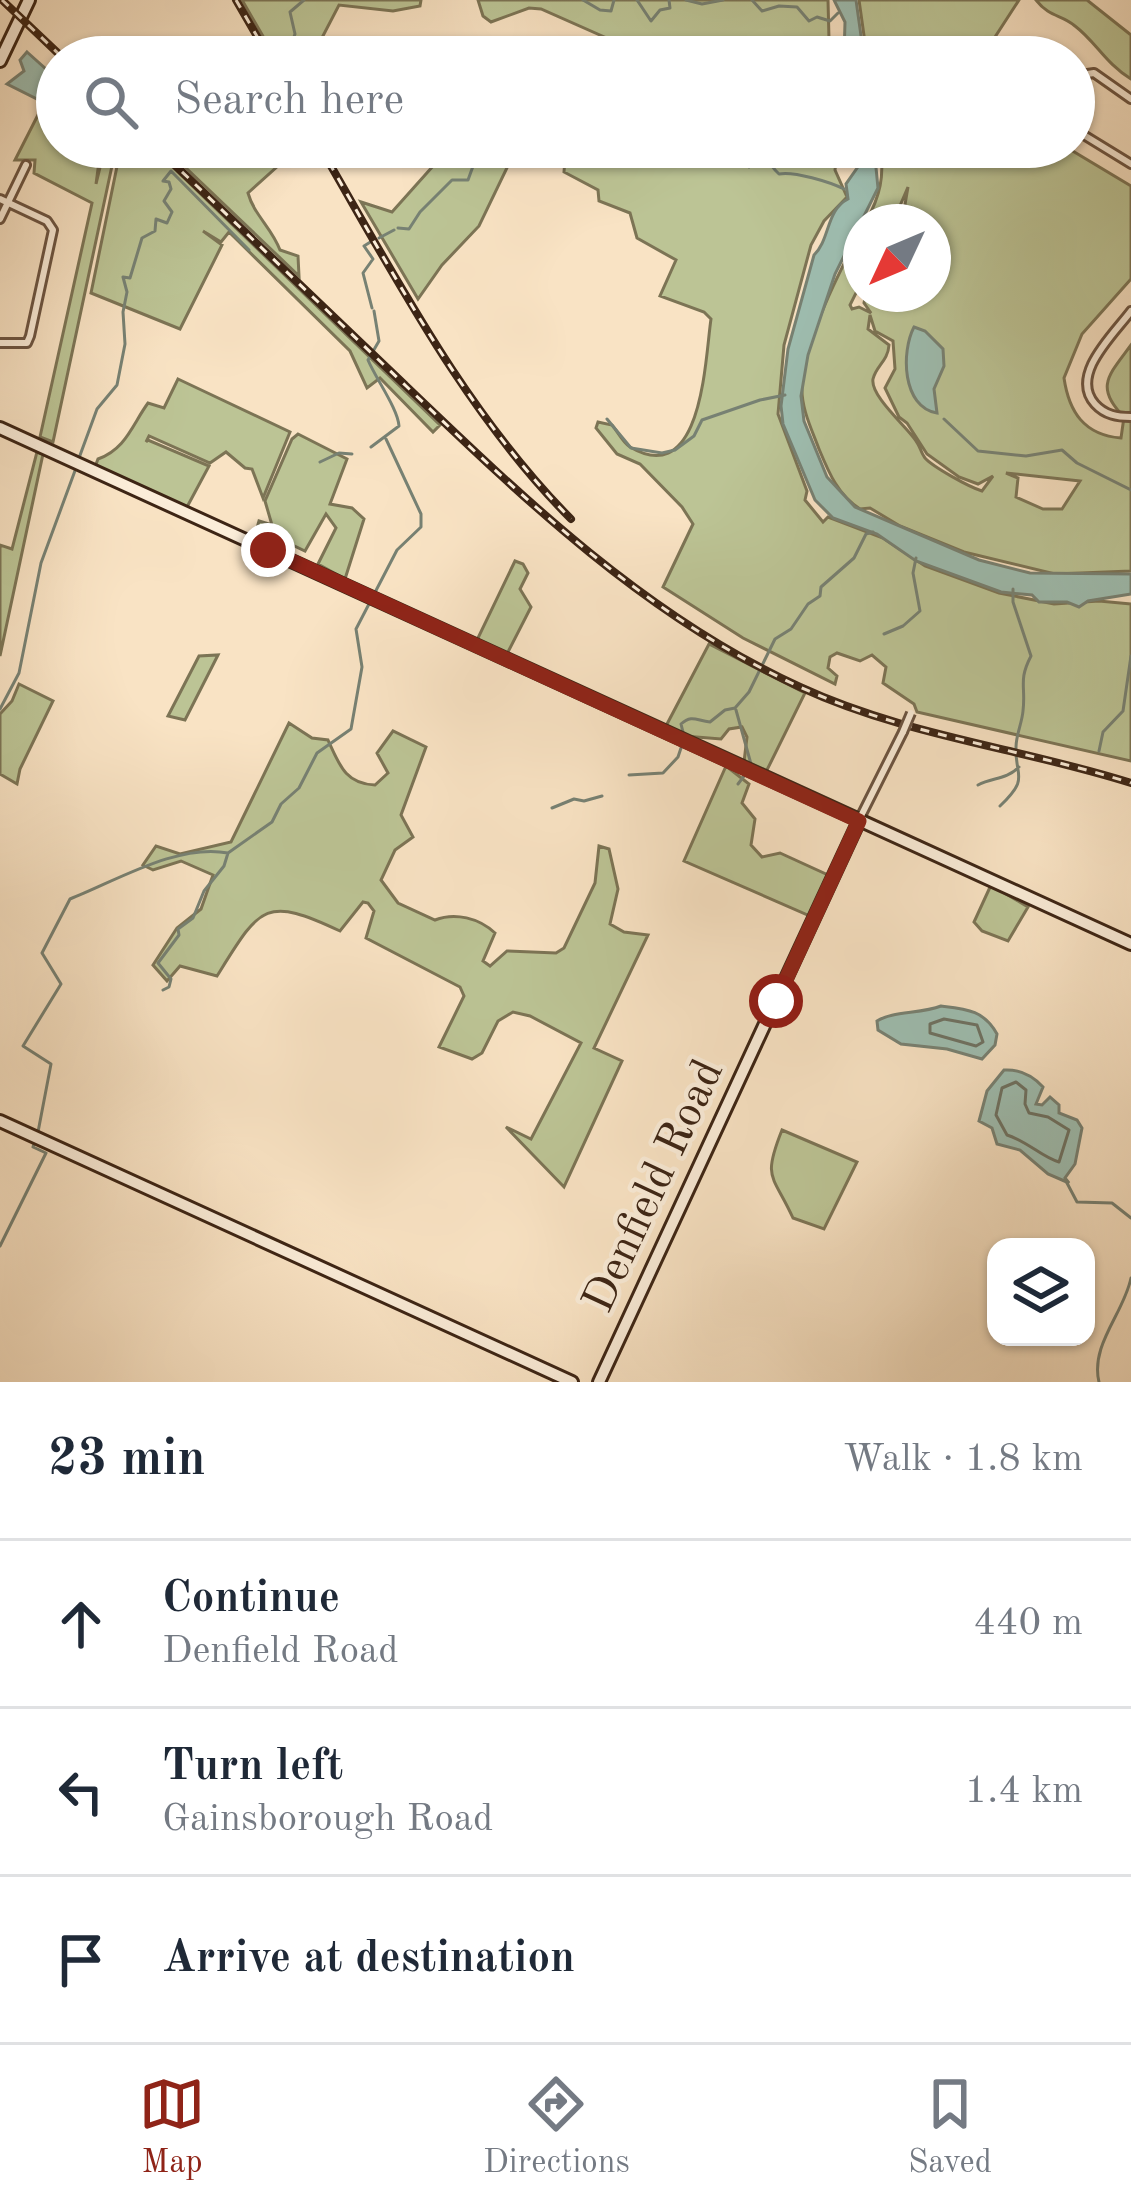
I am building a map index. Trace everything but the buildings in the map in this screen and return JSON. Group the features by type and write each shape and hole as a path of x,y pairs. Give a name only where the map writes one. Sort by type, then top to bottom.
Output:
{"main road":[{"path":"0,61 28,0"},
{"path":"0,428 1131,944"},
{"name":"Denfield Road","path":"599,1382 859,821"},
{"path":"0,1121 572,1382"}],"street":[{"path":"1095,74 1131,99"},
{"path":"1095,142 1131,164"},
{"path":"0,220 4,201 26,165"},
{"path":"0,343 27,343 31,336 53,230 47,221 4,201"},
{"path":"1131,311 1093,363 1087,380 1097,407 1118,417 1131,417"},
{"path":"859,821 912,710"}],"green space":[{"path":"242,0 421,0 420,6 393,11 339,5 323,36 263,36"},
{"path":"478,0 828,0 829,36 602,36 541,9 529,8 491,22 483,16"},
{"path":"859,0 1019,0 996,36 864,36"},
{"path":"1036,0 1087,0 1131,35 1131,79 1095,45 1095,36 1086,36"},
{"path":"36,119 36,168 98,168 96,184 100,168 112,168 53,442 40,437 92,203 34,173 35,160 15,160"},
{"path":"1095,164 1131,186 1131,279 1082,334 1064,378 1080,420 1097,432 1121,438 1124,417 1107,389 1131,345 1131,571 1055,574 964,552 870,508 860,509 835,483 808,419 802,387 816,329 843,266 843,312 951,312 951,204 905,204 908,187 901,204 875,203 882,168","holes":["870,315 875,331 893,341 895,369 885,388 899,417 927,454 959,477 978,484 993,476 982,491 925,458 877,394 873,379 889,345 868,329","1006,473 1080,481 1062,509 1043,509 1016,497 1018,478"]},
{"path":"117,168 174,168 440,425 433,432 380,378 367,388 350,351 229,232 221,242 203,231 222,245 180,329 91,293"},
{"path":"186,168 276,168 248,193 280,250 298,256 299,276"},
{"path":"431,168 507,168 479,226 418,299 361,202 392,212"},
{"path":"564,168 835,168 847,197 824,221 811,245 784,345 778,414 807,491 805,500 823,522 828,517 883,538 925,566 999,593 1054,604 1131,604 1131,761 917,712 914,704 883,683 886,667 872,655 860,661 837,653 830,657 828,668 837,676 835,684 743,638 663,587 693,524 640,464 617,454 596,428 598,422 612,425 627,445 654,455 673,451 696,414 711,319 660,296 676,260 637,238 630,213 599,201 598,190"},
{"path":"178,379 290,432 263,498 252,469 226,452 210,463 149,436 146,442 209,466 187,507 95,467 98,459 122,443 148,403 164,408"},
{"path":"298,434 347,459 330,504 352,508 364,519 345,579 318,564 336,528 326,514 305,551 257,528 259,521 272,525 265,501"},
{"path":"37,452 43,454 0,656 0,545 12,549"},
{"path":"515,561 528,573 520,589 531,607 507,654 477,640"},
{"path":"709,644 805,693 765,774 744,762 747,737 742,727 729,729 721,739 684,736 666,726"},
{"path":"218,655 185,720 168,716 199,656"},
{"path":"19,684 53,701 17,784 0,774 0,714"},
{"path":"289,723 312,738 328,740 344,771 365,784 375,785 388,773 377,753 393,731 426,747 401,815 413,837 395,850 381,880 398,903 435,920 459,917 489,928 495,933 483,961 490,966 507,951 556,953 564,948 595,883 599,846 609,849 618,889 610,924 624,932 648,935 594,1048 622,1061 564,1187 506,1127 531,1139 581,1043 513,1012 498,1021 482,1053 472,1059 439,1047 464,996 460,987 366,938 374,911 368,903 363,902 340,931 295,913 266,914 244,935 217,976 180,966 167,981 153,965 177,928 201,909 213,875 181,861 153,870 143,865 156,846 180,854 231,842"},
{"path":"726,766 749,784 742,803 755,819 751,845 762,857 780,853 828,875 810,916 684,861"},
{"path":"991,885 1028,907 1008,941 982,931 974,922"},
{"path":"782,1130 857,1162 824,1229 793,1218 775,1184 772,1159"}],"water":[{"path":"834,0 856,0 861,36 845,36 845,22"},
{"path":"27,52 36,60 36,98 7,84 24,71 20,60"},
{"path":"857,168 876,168 878,188 870,204 843,204 843,258 808,355 801,396 804,421 827,477 855,507 979,560 1030,573 1131,574 1131,594 1088,601 1079,607 1001,592 916,561 877,534 833,518 815,500 783,424 781,406 788,349 814,255 836,210 848,199 846,184"},
{"path":"914,327 943,349 944,366 934,389 937,413 917,401 907,377 907,350"},
{"path":"941,1006 974,1012 992,1026 997,1034 995,1045 982,1059 901,1044 878,1030 877,1021 883,1018"},
{"path":"1004,1070 1035,1079 1043,1087 1036,1104 1050,1097 1059,1105 1059,1113 1077,1120 1082,1128 1075,1164 1065,1178 1069,1183 1048,1174 1020,1150 997,1144 992,1128 979,1121 987,1091"}],"waterway":[{"path":"294,36 290,12 304,0"},
{"path":"583,0 611,11 614,0"},
{"path":"637,0 651,21 660,10 670,8 669,0"},
{"path":"686,0 702,4 723,0"},
{"path":"752,0 762,11 797,7 809,21 817,17 830,21 838,13"},
{"path":"398,228 409,229 452,180 468,180 472,168"},
{"path":"774,168 779,174 844,189"},
{"path":"79,458 97,409 117,385 125,344 123,277 130,278 142,238 155,231 156,219 167,223 172,212 164,201 171,189 169,182 163,181 171,171 249,250"},
{"path":"379,238 394,230"},
{"path":"372,241 364,246 373,259 363,273 372,308"},
{"path":"371,447 399,426 368,360 379,341 374,311"},
{"path":"607,419 631,448 662,453 694,436 702,420 785,395"},
{"path":"944,419 978,451 1026,456 1062,450 1077,463 1131,490"},
{"path":"163,990 171,979 158,963 179,935 178,929 193,918 228,853 272,822 281,804 299,788 317,753 351,729 362,667 356,629 397,550 421,527 421,514 386,439"},
{"path":"320,462 339,453 352,454"},
{"path":"0,709 19,673 41,563 76,468"},
{"path":"684,736 681,724 685,721 710,722 735,708 749,692 775,639 791,629 808,604 820,596 821,587 854,558 866,534 873,532"},
{"path":"884,634 920,611 913,573 916,558"},
{"path":"1000,806 1018,783 1016,742 1031,656 1013,589"},
{"path":"1099,751 1103,732 1123,711 1131,656"},
{"path":"736,710 751,764"},
{"path":"629,775 663,773 682,745"},
{"path":"978,785 1019,767"},
{"path":"738,784 747,772"},
{"path":"552,808 574,799 602,796"},
{"path":"38,1132 51,1064 23,1046 61,984 42,953 70,899 168,858 228,853"},
{"path":"0,1246 46,1153 33,1147 35,1141"},
{"path":"1067,1183 1077,1202 1112,1203 1131,1218"},
{"path":"1099,1382 1099,1355 1131,1278"}],"railway":[{"path":"2,0 40,36"},
{"path":"236,0 257,36"},
{"path":"178,168 542,513 691,626 744,659 840,704 922,730 1131,783"},
{"path":"332,168 465,388 533,478 571,519"}],"route":[{"path":"268,550 859,821 776,1001"}]}
